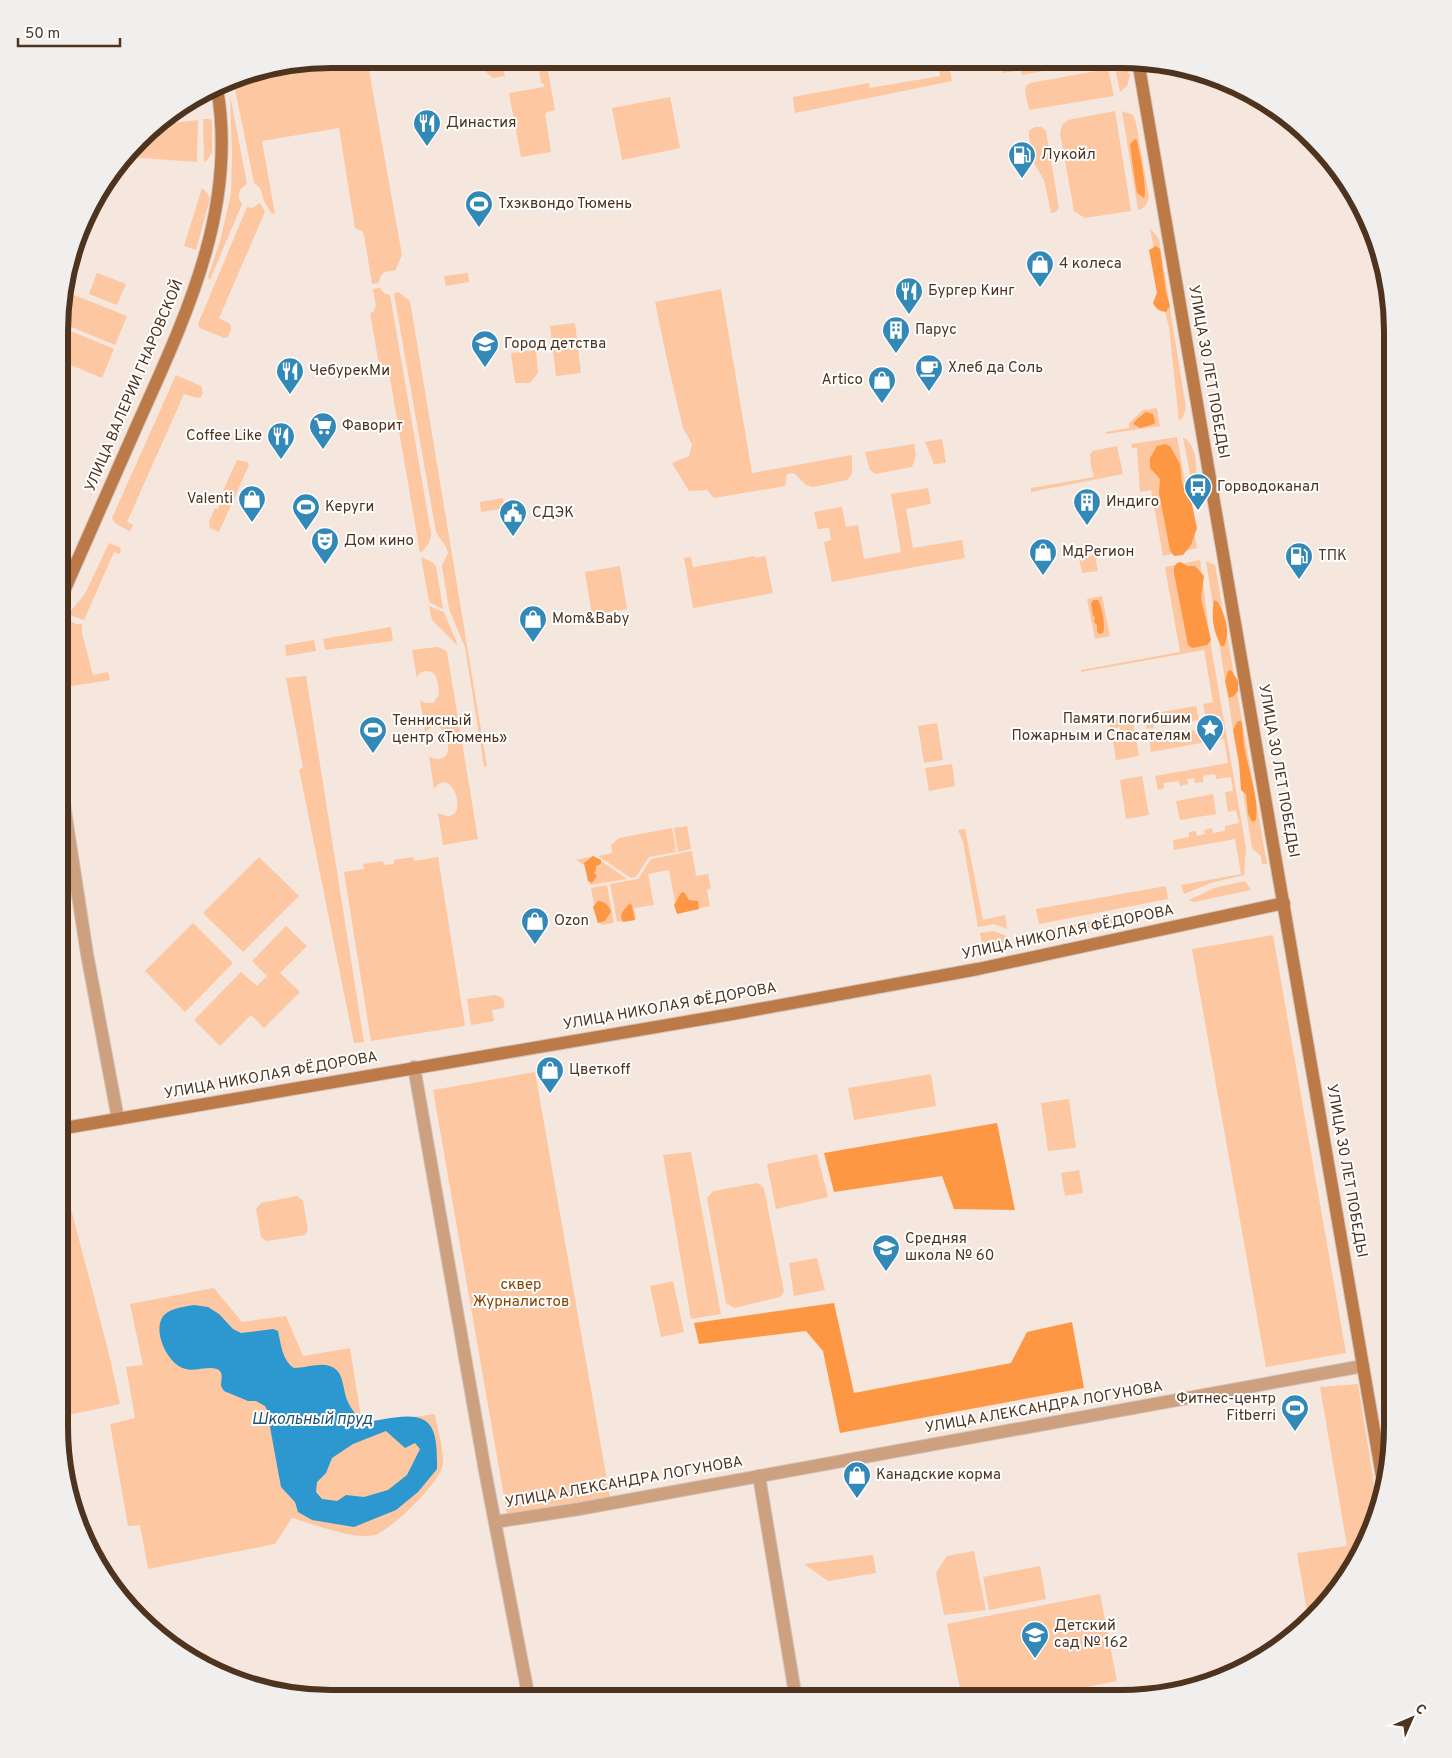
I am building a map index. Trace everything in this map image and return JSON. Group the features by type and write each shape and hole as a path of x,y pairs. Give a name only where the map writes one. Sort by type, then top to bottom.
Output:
{"street":[{"name":"УЛИЦА 30 ЛЕТ ПОБЕДЫ","path":"1139,68 1381,1469"},
{"name":"УЛИЦА ВАЛЕРИИ ГНАРОВСКОЙ","path":"68,582 166,360 210,242 221,174 221,110 218,93"},
{"path":"68,830 87,954 118,1119"},
{"name":"УЛИЦА НИКОЛАЯ ФЁДОРОВА","path":"68,1127 732,1014 968,970 1284,903"},
{"name":"УЛИЦА АЛЕКСАНДРА ЛОГУНОВА","path":"414,1067 495,1522 527,1690"},
{"name":"УЛИЦА АЛЕКСАНДРА ЛОГУНОВА","path":"495,1522 579,1509 1363,1366"},
{"name":"УЛИЦА АЛЕКСАНДРА ЛОГУНОВА","path":"759,1476 795,1690"}],"green space":[{"path":"314,68 369,68 402,255 395,271 384,273 379,283 372,284 364,235 362,231 355,228 339,128 262,141 275,214 271,213 260,189 254,183 234,86 263,76 297,70"},
{"path":"481,68 503,68 505,76 493,78"},
{"path":"538,68 548,68 555,110 545,113 551,152 521,157 509,93 544,87 544,84 541,83"},
{"path":"938,68 949,68 952,81 795,113 793,97 869,83 870,88 940,76"},
{"path":"1001,68 1015,68 1016,71 1002,73"},
{"path":"1020,68 1059,68 1022,75"},
{"path":"1115,68 1127,70 1130,75 1127,86 1120,92"},
{"path":"1108,69 1114,96 1029,110 1025,91 1026,86 1030,83"},
{"path":"230,95 247,184 239,193 242,204 210,280 208,277 220,241 231,194"},
{"path":"670,97 680,148 622,160 612,108"},
{"path":"1115,111 1131,211 1085,218 1074,211 1060,133 1062,125 1068,120"},
{"path":"1122,111 1133,115 1136,123 1149,197 1145,205 1138,210"},
{"path":"203,119 210,119 212,121 212,153 206,161 204,161"},
{"path":"198,120 197,162 133,157 157,133 169,123"},
{"path":"1035,127 1041,127 1046,131 1059,208 1056,212 1051,213 1044,180 1032,160 1029,131"},
{"path":"202,188 210,198 196,250 184,246"},
{"path":"260,203 265,212 219,318 230,324 231,329 228,337 224,338 200,328 198,324 247,207 252,208"},
{"path":"1150,228 1159,239 1186,408 1183,417 1179,421 1169,327 1162,301"},
{"path":"97,273 126,284 117,305 89,294"},
{"path":"468,273 469,282 446,286 444,276"},
{"path":"380,288 384,293 390,295 431,533 428,544 420,553 390,378 378,359 370,313 373,312 376,306 373,289"},
{"path":"721,289 752,473 852,455 852,474 847,480 813,487 806,485 794,473 787,474 785,486 714,498 707,490 689,491 672,463 689,456 692,444 683,428 655,302"},
{"path":"398,292 410,301 487,766 485,767 465,647 449,609 442,566 448,553 436,532 394,294"},
{"path":"74,295 127,316 115,345 68,325 69,307"},
{"path":"575,323 581,373 556,376 550,326"},
{"path":"68,330 114,349 102,378 68,364"},
{"path":"536,350 538,373 530,383 515,383 511,353"},
{"path":"176,375 201,386 203,393 201,397 197,398 184,394 127,522 133,525 129,531 115,523 112,518"},
{"path":"1157,408 1160,426 1106,434 1106,432 1129,428 1129,423 1143,410"},
{"path":"1177,437 1197,548 1163,556 1151,490 1140,492 1137,448 1132,448 1131,444"},
{"path":"1183,437 1192,447 1194,454 1197,489 1193,490"},
{"path":"942,439 946,463 934,464 925,442"},
{"path":"914,444 916,455 912,467 875,474 870,470 865,452"},
{"path":"1117,446 1123,474 1031,492 1031,488 1094,477 1090,454 1093,451"},
{"path":"237,460 247,462 249,465 219,532 210,528 209,522 215,508 218,509 225,493 223,491"},
{"path":"928,488 931,504 906,509 913,548 962,540 965,558 832,582 824,542 831,540 829,528 818,529 814,512 842,507 846,527 858,525 864,559 901,552 891,494"},
{"path":"503,498 505,508 481,512 480,502"},
{"path":"109,543 121,548 120,554 114,552 84,620 72,616 69,613 85,594"},
{"path":"1095,555 1098,571 1082,573 1079,557"},
{"path":"755,556 755,558 765,556 773,593 693,608 684,558 691,557 693,567"},
{"path":"421,557 436,566 443,609 429,602"},
{"path":"1200,560 1211,646 1246,848 1244,875 1211,883 1184,894 1181,885 1241,874 1235,839 1174,850 1173,840 1189,837 1189,832 1196,831 1197,836 1205,834 1204,830 1212,828 1213,833 1225,831 1225,826 1239,823 1236,810 1228,812 1225,792 1233,791 1231,777 1216,779 1215,774 1203,776 1203,782 1195,783 1194,778 1187,779 1188,784 1180,786 1179,781 1164,783 1164,788 1158,790 1155,776 1228,763 1224,739 1151,752 1149,738 1155,737 1156,741 1171,738 1170,734 1179,732 1180,737 1186,736 1186,731 1194,730 1195,734 1208,732 1207,727 1221,725 1220,716 1206,719 1203,704 1213,702 1204,650 1081,672 1081,670 1180,652 1165,567"},
{"path":"1206,561 1215,565 1267,864 1262,864 1261,856 1252,848"},
{"path":"620,566 627,609 592,615 585,572"},
{"path":"1102,596 1110,636 1095,639 1087,599"},
{"path":"429,606 444,612 458,646 432,620"},
{"path":"68,620 76,624 82,624 82,633 93,675 108,672 110,680 68,687"},
{"path":"391,627 393,641 325,650 323,639"},
{"path":"314,640 316,651 286,656 285,645"},
{"path":"437,647 447,652 478,839 443,845 438,813 449,816 455,813 457,797 448,783 441,783 434,789 429,756 438,759 444,757 448,749 447,740 445,732 439,727 431,727 425,732 420,700 426,703 433,703 439,695 438,683 434,673 427,671 419,674 417,678 412,650"},
{"path":"306,676 364,1042 354,1043 299,769 303,768 286,678"},
{"path":"1196,706 1199,720 1192,721 1191,717 1184,718 1184,722 1177,724 1176,719 1168,721 1169,725 1163,726 1161,722 1153,723 1154,728 1147,729 1145,715"},
{"path":"1132,717 1139,756 1116,760 1112,734 1120,733 1120,727 1110,729 1109,721"},
{"path":"937,723 943,760 924,763 918,726"},
{"path":"952,764 955,786 929,791 925,768"},
{"path":"1142,776 1149,815 1126,819 1120,780"},
{"path":"1213,794 1216,814 1180,820 1176,801"},
{"path":"687,826 691,849 678,852 674,828"},
{"path":"672,828 676,849 671,851 676,850 676,852 649,857 636,877 631,878 598,856 612,853 611,845 619,838"},
{"path":"965,829 983,920 1005,915 1007,929 994,924 978,927 963,842 958,830"},
{"path":"692,851 696,876 708,874 711,888 707,890 710,906 677,912 669,870 648,874 654,905 634,908 636,919 617,922 610,884 638,879 651,859"},
{"path":"594,856 627,879 590,885 587,867 576,860"},
{"path":"259,857 299,896 243,952 203,913"},
{"path":"413,857 414,861 438,857 465,1026 371,1041 344,872 364,869 363,864 383,861 384,865 394,864 394,860"},
{"path":"1245,881 1251,890 1194,902 1189,900 1214,888"},
{"path":"607,885 614,923 602,925 597,921 591,888"},
{"path":"1166,886 1168,899 1039,924 1036,909"},
{"path":"1165,907 1150,914 1036,940 1032,940 1026,934"},
{"path":"193,923 233,963 185,1012 145,971"},
{"path":"286,926 307,946 280,973 300,992 264,1028 251,1015 220,1046 194,1020 241,972 257,986 267,976 252,961"},
{"path":"993,931 1007,936 999,946 986,948 982,944 980,933"},
{"path":"1273,935 1346,1353 1266,1367 1192,949"},
{"path":"500,996 504,1003 503,1008 492,1010 494,1021 471,1025 467,999"},
{"name":"сквер Журналистов","path":"535,1072 610,1497 507,1514 433,1090"},
{"path":"931,1074 936,1106 854,1120 848,1088"},
{"path":"1069,1099 1076,1148 1048,1151 1041,1103"},
{"path":"691,1152 721,1314 691,1319 663,1155"},
{"path":"817,1154 828,1197 776,1209 767,1164"},
{"path":"1079,1170 1083,1193 1065,1196 1061,1173"},
{"path":"758,1183 764,1188 784,1292 780,1297 734,1308 726,1303 707,1198 713,1191"},
{"path":"297,1196 303,1201 308,1230 305,1235 267,1241 261,1237 256,1209 261,1203"},
{"path":"68,1197 109,1354 120,1404 68,1415"},
{"path":"817,1258 825,1290 794,1296 789,1263"},
{"path":"673,1281 684,1332 661,1337 650,1286"},
{"path":"214,1288 242,1322 286,1316 303,1356 350,1348 362,1424 435,1414 442,1452 443,1463 441,1471 415,1504 392,1524 374,1535 365,1536 333,1531 292,1518 275,1544 148,1569 140,1525 128,1526 110,1424 135,1418 126,1367 143,1365 130,1304"},
{"path":"1358,1384 1376,1495 1371,1512 1349,1559 1330,1587 1307,1613 1297,1553 1347,1546 1320,1387"},
{"path":"974,1551 986,1610 944,1615 936,1573 947,1556"},
{"path":"873,1555 876,1573 828,1581 804,1564"},
{"path":"1040,1566 1046,1599 989,1610 983,1577"},
{"name":"Детский сад № 162","path":"1100,1594 1117,1681 1072,1690 960,1690 947,1624"}],"shaded area":[{"path":"1135,139 1137,140 1143,170 1144,198 1137,193 1135,180 1130,144"},
{"path":"1156,246 1160,249 1166,292 1170,306 1166,312 1155,307 1153,303 1157,293 1149,250"},
{"path":"1146,412 1153,414 1154,424 1140,428 1133,424 1137,419"},
{"path":"1165,444 1170,446 1180,464 1182,483 1190,495 1197,528 1191,545 1183,555 1174,556 1170,550 1159,493 1160,479 1150,468 1150,458 1157,446"},
{"path":"1181,562 1187,566 1195,566 1204,576 1201,599 1211,640 1207,645 1192,648 1188,645 1174,573 1174,567 1177,563"},
{"path":"1093,600 1098,600 1103,616 1104,630 1103,633 1099,634 1097,625 1094,622 1095,617 1093,616 1091,604"},
{"path":"1214,600 1218,602 1226,624 1227,635 1224,646 1221,646 1214,629"},
{"path":"1231,670 1238,681 1238,691 1229,698 1225,681 1228,671"},
{"path":"1238,721 1241,721 1256,801 1256,820 1252,822 1248,814 1246,794 1241,790 1239,762 1233,730"},
{"path":"593,856 601,860 601,864 596,866 594,873 597,876 592,883 588,881 584,863"},
{"path":"684,892 689,900 698,901 699,909 677,914 674,905 681,893"},
{"path":"598,901 606,904 611,912 605,921 598,923 593,907"},
{"path":"630,903 635,920 623,922 622,914"},
{"path":"997,1123 1015,1210 954,1209 942,1176 834,1192 824,1153"},
{"path":"834,1303 854,1393 1011,1363 1027,1332 1072,1322 1084,1388 840,1433 823,1351 806,1331 699,1344 694,1323"}],"water":[{"name":"Школьный пруд","path":"194,1305 208,1307 219,1314 233,1329 241,1333 273,1329 278,1331 284,1356 294,1368 321,1365 331,1366 341,1376 348,1403 363,1421 370,1422 409,1416 420,1418 427,1422 432,1429 435,1439 437,1469 418,1492 396,1510 354,1527 312,1520 298,1512 295,1502 281,1487 270,1427 270,1416 265,1406 256,1401 248,1401 224,1391 221,1386 222,1376 217,1369 190,1370 180,1367 164,1348 160,1332 162,1318 172,1310","holes":["386,1431 405,1448 415,1443 420,1449 407,1475 388,1490 364,1497 346,1495 337,1501 322,1499 316,1492 317,1482 326,1473 332,1458 353,1444"]}],"place":[{"name":"Династия","path":"427,147"},
{"name":"Лукойл","path":"1022,179"},
{"name":"Тхэквондо Тюмень","path":"479,228"},
{"name":"4 колеса","path":"1040,288"},
{"name":"Бургер Кинг","path":"909,315"},
{"name":"Парус","path":"896,354"},
{"name":"Город детства","path":"485,368"},
{"name":"Хлеб да Соль","path":"929,392"},
{"name":"ЧебурекМи","path":"290,395"},
{"name":"Artico","path":"882,404"},
{"name":"Фаворит","path":"323,450"},
{"name":"Coffee Like","path":"281,460"},
{"name":"Горводоканал","path":"1198,511"},
{"name":"Valenti","path":"252,523"},
{"name":"Индиго","path":"1087,526"},
{"name":"Керуги","path":"306,531"},
{"name":"СДЭК","path":"513,537"},
{"name":"Дом кино","path":"325,565"},
{"name":"МдРегион","path":"1043,576"},
{"name":"ТПК","path":"1299,580"},
{"name":"Mom&Baby","path":"533,643"},
{"name":"Памяти погибшим Пожарным и Спасателям","path":"1210,752"},
{"name":"Теннисный центр «Тюмень»","path":"373,754"},
{"name":"Ozon","path":"535,945"},
{"name":"Цветкоff","path":"550,1094"},
{"name":"Средняя школа № 60","path":"886,1272"},
{"name":"Фитнес-центр Fitberri","path":"1295,1432"},
{"name":"Канадские корма","path":"857,1499"},
{"name":"Детский сад № 162","path":"1035,1659"}]}
